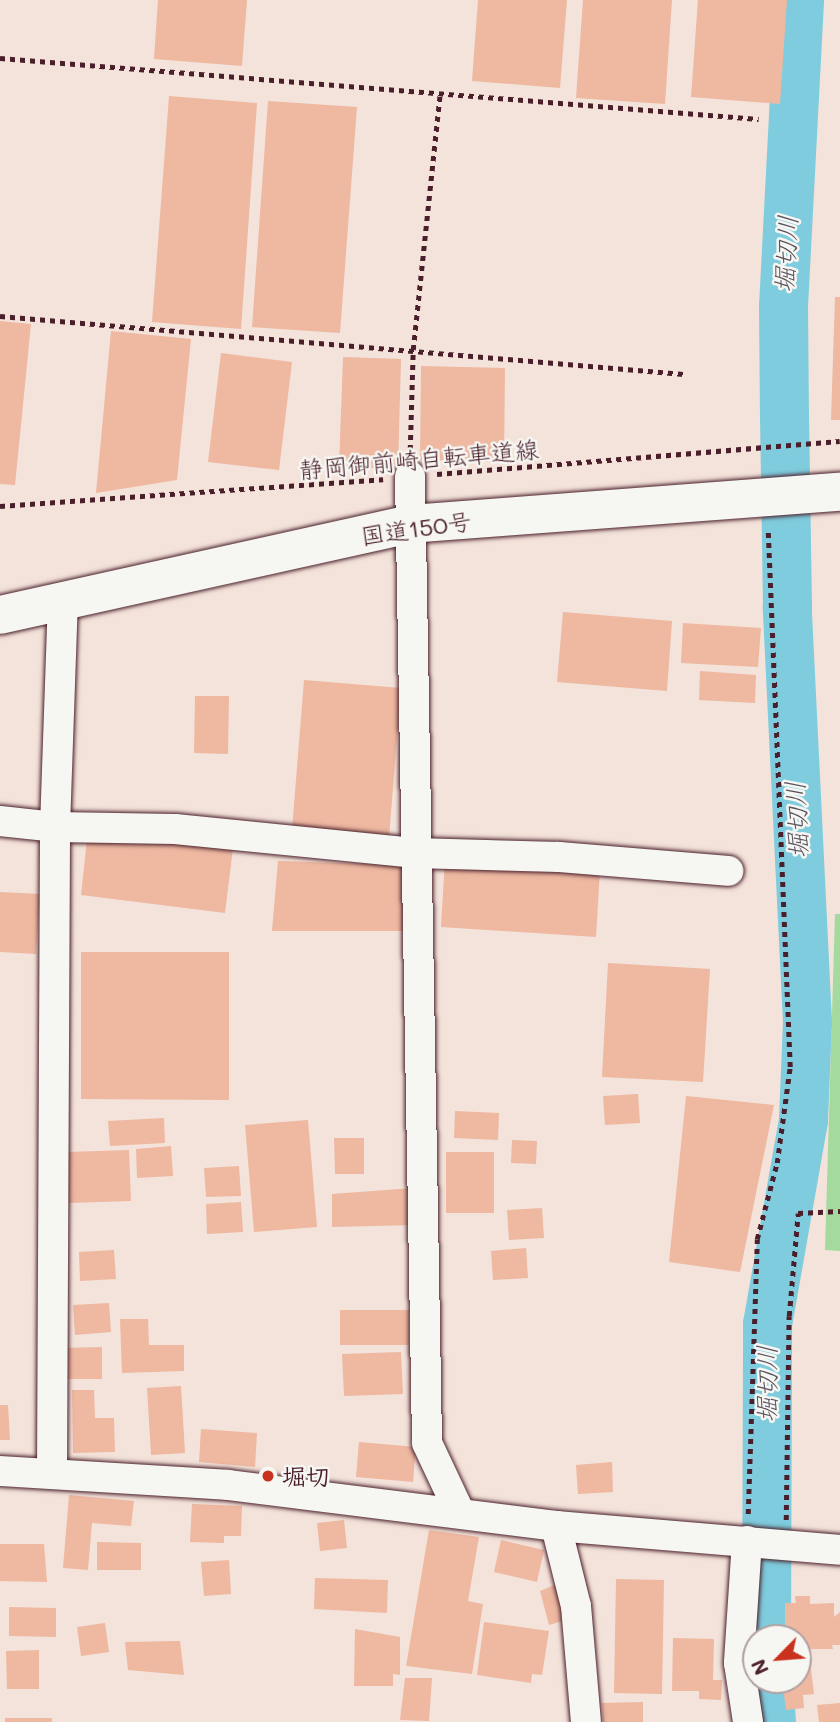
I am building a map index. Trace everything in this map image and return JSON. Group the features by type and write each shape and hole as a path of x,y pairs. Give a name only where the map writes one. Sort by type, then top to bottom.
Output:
{"highway":[{"name":"国道150号","path":"0,615 410,524 826,493"}],"street":[{"path":"410,476 414,853 427,1443 459,1511"},
{"path":"52,1474 55,827 63,600"},
{"path":"0,821 55,827 175,829 414,853 559,857 728,871"},
{"path":"0,1471 229,1485 459,1511 556,1526 840,1550"},
{"path":"556,1526 576,1606 586,1722"},
{"path":"747,1541 739,1663 748,1722"}],"path":[{"path":"0,58 760,119"},
{"path":"410,476 413,350 440,92"},
{"path":"0,316 684,374"},
{"name":"静岡御前崎自転車道線","path":"0,506 840,441"},
{"path":"747,1541 757,1239 777,1164 790,1067 766,497"},
{"path":"787,1545 785,1411 798,1213 840,1211"}],"green space":[{"path":"835,914 840,914 840,1251 825,1250"}],"building":[{"path":"158,0 247,0 242,66 154,59"},
{"path":"478,0 567,0 560,88 472,81"},
{"path":"583,0 672,0 665,104 576,98"},
{"path":"698,0 787,0 780,104 691,97"},
{"path":"169,96 257,103 241,329 152,322"},
{"path":"268,101 357,107 340,333 252,327"},
{"path":"835,297 840,297 840,420 831,420"},
{"path":"0,321 31,324 15,485 0,484"},
{"path":"111,331 191,339 177,480 96,493"},
{"path":"221,353 292,362 279,470 208,462"},
{"path":"343,357 401,359 398,469 339,467"},
{"path":"421,366 505,368 504,462 420,460"},
{"path":"563,612 672,621 667,691 557,682"},
{"path":"683,623 761,628 758,667 681,663"},
{"path":"700,671 756,675 755,703 699,700"},
{"path":"304,680 401,688 389,838 292,830"},
{"path":"195,696 229,696 228,754 194,753"},
{"path":"88,830 233,848 225,913 81,895"},
{"path":"445,859 600,869 596,937 441,927"},
{"path":"278,861 403,865 403,931 272,931"},
{"path":"0,892 40,894 36,954 0,952"},
{"path":"81,952 229,952 229,1100 81,1099"},
{"path":"608,963 710,969 703,1082 602,1077"},
{"path":"638,1094 640,1123 605,1125 603,1096"},
{"path":"686,1096 774,1105 740,1272 669,1262"},
{"path":"455,1111 499,1113 498,1140 454,1138"},
{"path":"164,1118 165,1143 110,1146 108,1121"},
{"path":"308,1120 317,1227 254,1232 245,1125"},
{"path":"334,1138 364,1138 364,1174 335,1174"},
{"path":"512,1140 537,1141 536,1164 511,1163"},
{"path":"171,1146 173,1176 137,1178 136,1149"},
{"path":"129,1150 131,1201 69,1203 67,1152"},
{"path":"446,1152 494,1152 494,1213 446,1213"},
{"path":"239,1166 241,1196 206,1197 204,1168"},
{"path":"413,1188 415,1225 332,1227 332,1194"},
{"path":"241,1202 243,1232 207,1234 206,1204"},
{"path":"542,1208 544,1238 509,1240 507,1210"},
{"path":"526,1248 528,1278 493,1280 491,1251"},
{"path":"114,1250 116,1279 80,1281 79,1252"},
{"path":"109,1303 111,1332 75,1335 73,1305"},
{"path":"340,1310 409,1310 409,1345 340,1345"},
{"path":"120,1319 148,1319 149,1345 184,1345 184,1371 122,1373"},
{"path":"102,1347 102,1379 62,1379 62,1348"},
{"path":"401,1352 403,1394 344,1396 342,1354"},
{"path":"181,1386 185,1453 151,1455 147,1388"},
{"path":"72,1390 94,1390 95,1418 114,1418 115,1452 73,1453"},
{"path":"0,1405 8,1405 10,1440 0,1440"},
{"path":"201,1429 257,1433 255,1467 199,1462"},
{"path":"359,1442 416,1447 413,1482 356,1477"},
{"path":"612,1462 613,1492 578,1494 576,1465"},
{"path":"69,1495 134,1501 131,1526 92,1523 88,1570 63,1568"},
{"path":"192,1504 242,1506 241,1536 224,1536 224,1543 190,1542"},
{"path":"344,1520 347,1548 320,1551 317,1523"},
{"path":"429,1530 479,1537 468,1601 483,1604 472,1674 406,1666"},
{"path":"501,1540 544,1550 537,1582 494,1572"},
{"path":"97,1542 141,1543 141,1570 97,1570"},
{"path":"0,1544 44,1544 47,1582 0,1581"},
{"path":"229,1560 231,1594 204,1596 201,1562"},
{"path":"315,1578 388,1580 387,1613 314,1609"},
{"path":"616,1579 664,1580 662,1694 614,1693"},
{"path":"557,1584 566,1620 549,1625 540,1591"},
{"path":"795,1596 810,1596 810,1604 834,1603 834,1617 840,1612 840,1645 832,1645 833,1649 812,1649 812,1624 785,1624 785,1603 796,1603"},
{"path":"9,1607 56,1608 56,1637 9,1636"},
{"path":"484,1622 549,1631 542,1675 532,1674 531,1683 477,1675"},
{"path":"105,1623 109,1652 81,1656 77,1627"},
{"path":"355,1629 400,1637 400,1675 393,1674 393,1686 354,1686"},
{"path":"673,1638 714,1639 713,1680 722,1680 721,1700 699,1699 699,1691 672,1691"},
{"path":"180,1641 184,1675 128,1670 125,1642"},
{"path":"39,1650 39,1689 7,1689 6,1651"},
{"path":"405,1678 432,1678 429,1721 400,1720"},
{"path":"812,1678 814,1694 803,1695 804,1708 786,1710 784,1694 812,1694"},
{"path":"643,1702 643,1722 603,1722 602,1703"},
{"path":"840,1703 840,1722 819,1722 817,1705"},
{"path":"5,1718 52,1718 52,1722 5,1722"}],"waterway":[{"name":"堀切川","path":"766,1624 767,1324 803,1120 807,1022 787,606 783,306 799,0"},
{"name":"堀切川","path":"769,1694 771,1722"}],"place":[{"name":"堀切","path":"268,1476"}]}
